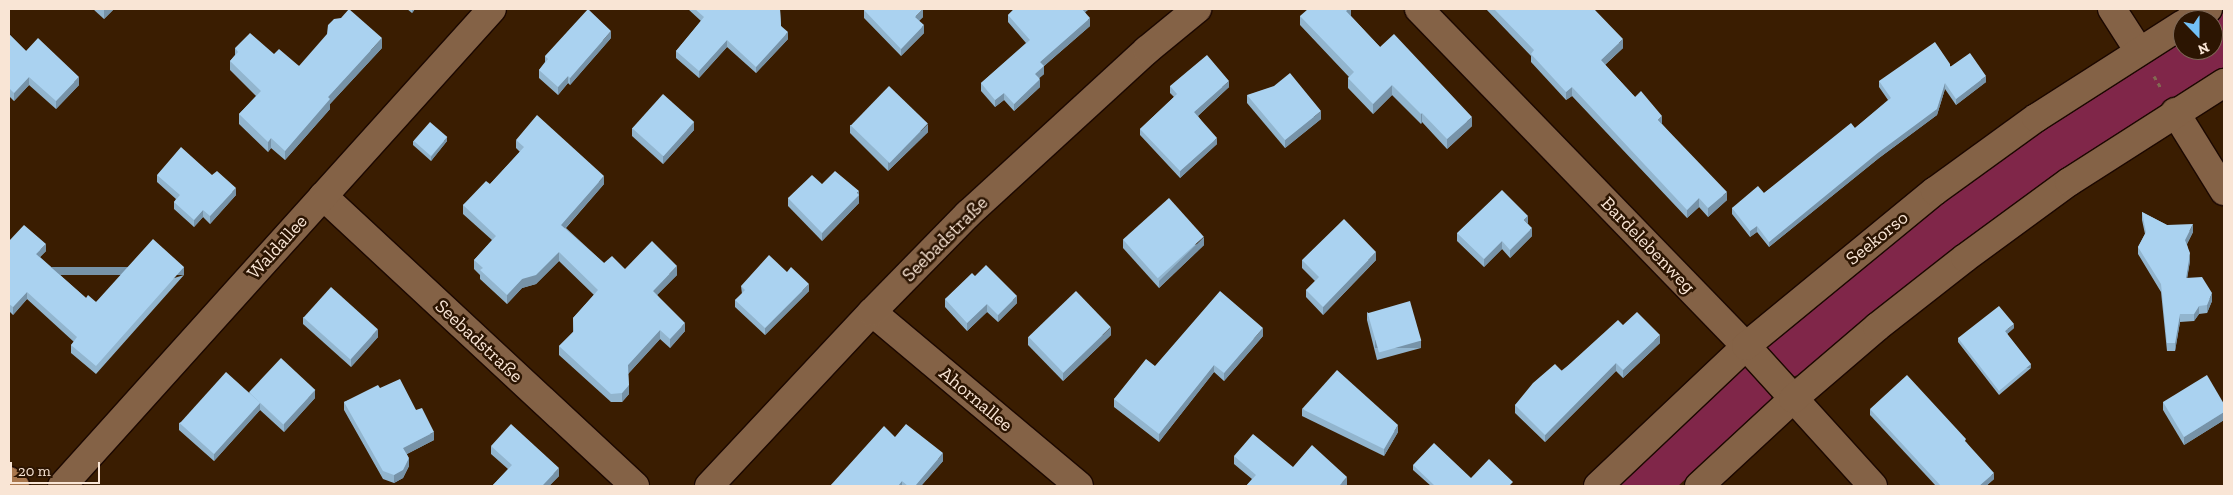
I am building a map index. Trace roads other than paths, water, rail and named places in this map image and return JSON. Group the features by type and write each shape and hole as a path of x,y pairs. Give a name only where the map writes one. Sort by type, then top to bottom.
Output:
{"main road":[{"path":"9,480 15,486"}],"street":[{"name":"Waldallee","path":"62,486 492,9"},
{"name":"Seebadstraße","path":"709,486 872,312 968,214 1147,50 1197,9"},
{"name":"Bardelebenweg","path":"1419,9 1746,346 1873,486"},
{"path":"2112,9 2139,51"},
{"name":"Seekorso","path":"1598,486 1646,438 1746,346 1935,191 2036,118 2173,30"},
{"path":"1699,486 1793,399 1877,327 1965,258 2069,182 2175,112 2224,83"},
{"path":"2175,112 2224,191"},
{"name":"Seebadstraße","path":"323,196 635,486"},
{"name":"Ahornallee","path":"872,312 1079,486"}]}
